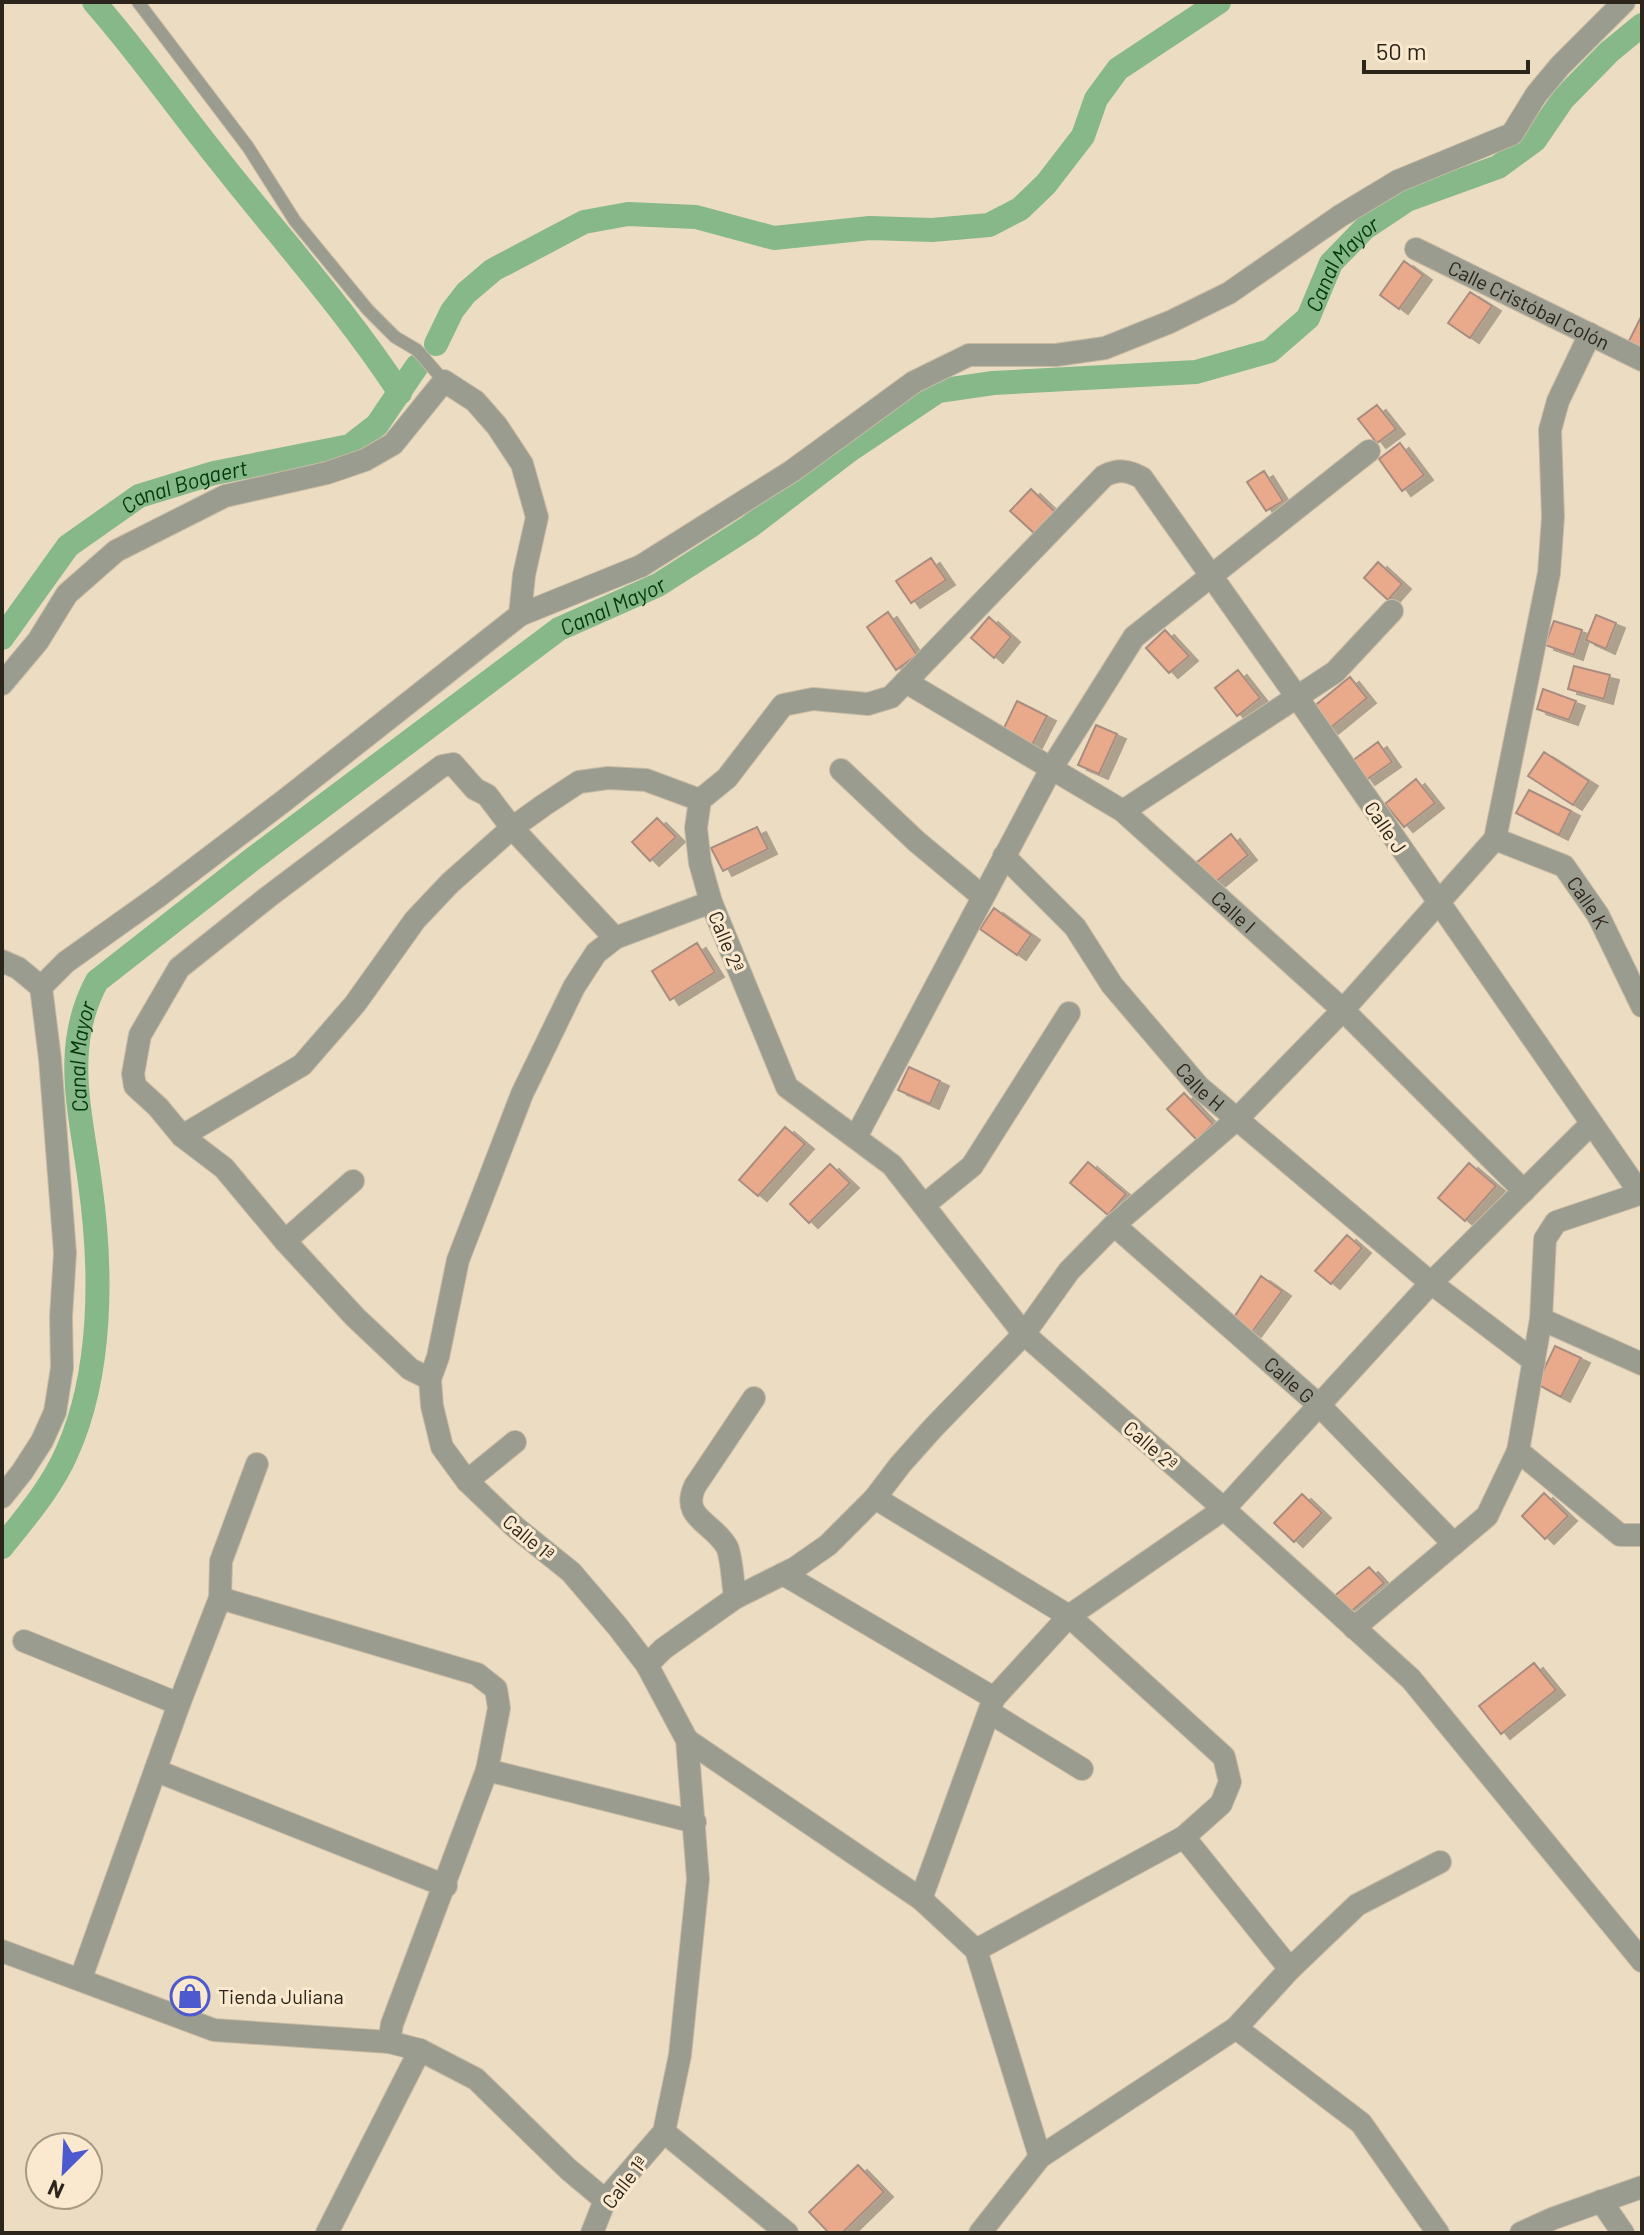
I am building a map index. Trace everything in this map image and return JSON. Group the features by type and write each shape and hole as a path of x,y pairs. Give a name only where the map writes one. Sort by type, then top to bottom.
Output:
{"street":[{"path":"41,987 66,962 274,809 520,615 641,566 792,471 914,382 969,355 1056,355 1105,348 1170,322 1229,293 1340,216 1398,181 1512,134 1536,95 1560,66 1624,2"},
{"name":"Calle Cristóbal Colón","path":"1416,249 1642,360"},
{"path":"647,1665 663,1649 735,1598 783,1574 828,1545 875,1498 933,1428 1024,1334 1069,1271 1114,1225 1237,1119 1343,1010 1495,839 1549,573 1553,517 1550,430 1558,401 1590,334"},
{"path":"2,684 38,641 67,594 116,551 225,496 327,473 365,460 393,444 444,381 475,401 497,426 522,464 537,517 524,575 520,615"},
{"path":"856,1137 1051,769 1134,637 1369,451"},
{"name":"Calle J","path":"906,682 1104,476 1123,470 1142,478 1641,1193"},
{"path":"1123,811 1335,672 1392,611"},
{"path":"182,1136 302,1065 355,1004 415,920 450,883 512,828 579,782 608,778 646,780 700,800 727,778 783,705 813,699 868,704 891,697 906,682"},
{"name":"Calle I","path":"906,682 1123,811 1343,1010 1524,1191"},
{"path":"430,1379 410,1369 389,1350 285,1241 224,1168 182,1136 135,1086 133,1074 140,1035 179,968 442,766 453,764 475,789 487,795 512,828 615,938"},
{"path":"841,770 916,841 983,897"},
{"name":"Calle 2ª","path":"700,800 696,828 700,863 711,902 787,1087 892,1165 1024,1334 1224,1509 1411,1679 1642,1961"},
{"name":"Calle K","path":"1495,839 1564,866 1598,915 1642,1006"},
{"name":"Calle H","path":"1004,856 1075,927 1112,985 1199,1087 1431,1283 1534,1361"},
{"name":"Calle 1ª","path":"592,2233 605,2200 664,2132 680,2055 698,1879 687,1740 647,1665 571,1572 515,1527 467,1481 442,1447 432,1406 430,1379 438,1357 458,1260 522,1094 574,987 596,953 615,938 711,902"},
{"path":"2,961 18,968 41,987 50,1059 65,1253 62,1368 55,1412 42,1441 2,1497"},
{"path":"924,1205 972,1166 1069,1013"},
{"path":"921,1899 991,1705 1069,1616 1224,1509 1431,1283 1591,1124"},
{"path":"285,1241 353,1181"},
{"path":"1354,1628 1487,1516 1518,1451 1541,1319 1544,1246 1551,1227 1556,1222 1641,1193"},
{"name":"Calle G","path":"1114,1225 1320,1406 1454,1544"},
{"path":"1541,1319 1642,1364"},
{"path":"735,1598 729,1550 691,1509 689,1499 754,1398"},
{"path":"467,1481 515,1442"},
{"path":"1518,1451 1620,1535 1642,1535"},
{"path":"81,1978 220,1598 221,1561 257,1464"},
{"path":"875,1498 1069,1616 1224,1757 1230,1782 1221,1804 1184,1837 976,1950"},
{"path":"783,1574 991,1705 1082,1769"},
{"path":"220,1598 477,1674 496,1689 499,1708 487,1770 392,2024 389,2042"},
{"path":"24,1641 179,1704"},
{"path":"687,1740 921,1899 976,1950 1040,2157"},
{"path":"487,1770 695,1822"},
{"path":"157,1771 446,1886"},
{"path":"1184,1837 1290,1969"},
{"path":"980,2233 1040,2157 1236,2028 1290,1969 1357,1905 1440,1862"},
{"path":"2,1951 214,2030 389,2042 420,2050 476,2079 568,2169 605,2200"},
{"path":"1236,2028 1361,2123 1438,2233"},
{"path":"327,2233 420,2050"},
{"path":"664,2132 787,2233"},
{"path":"1521,2233 1642,2187"},
{"path":"1601,2201 1623,2233"}],"lane":[{"path":"138,2 248,147 304,232 368,310 395,337 417,350 444,381"}],"building":[{"path":"1404,261 1423,275 1399,309 1380,295"},
{"path":"1470,292 1492,306 1470,338 1448,323"},
{"path":"1642,318 1642,351 1628,343"},
{"path":"1377,405 1396,429 1377,443 1358,419"},
{"path":"1400,443 1424,475 1402,491 1379,459"},
{"path":"1264,471 1283,501 1266,511 1247,482"},
{"path":"1031,489 1055,512 1035,534 1010,511"},
{"path":"931,558 946,580 911,603 896,581"},
{"path":"1378,562 1402,584 1388,600 1364,578"},
{"path":"888,612 917,655 896,670 867,627"},
{"path":"1596,615 1616,623 1606,649 1586,640"},
{"path":"989,617 1011,637 994,658 971,638"},
{"path":"1554,621 1582,630 1574,655 1545,645"},
{"path":"1165,630 1189,656 1169,673 1146,648"},
{"path":"1574,666 1610,675 1604,699 1568,689"},
{"path":"1238,670 1260,698 1237,716 1215,688"},
{"path":"1350,677 1367,698 1329,729 1312,708"},
{"path":"1543,689 1576,701 1569,720 1537,709"},
{"path":"1017,701 1047,716 1032,745 1003,730"},
{"path":"1096,725 1117,734 1099,774 1078,765"},
{"path":"1378,742 1392,762 1366,780 1352,761"},
{"path":"1544,752 1589,781 1573,805 1528,776"},
{"path":"1416,779 1435,803 1404,827 1385,804"},
{"path":"1529,790 1571,811 1559,835 1516,813"},
{"path":"657,818 676,837 650,861 632,842"},
{"path":"757,827 768,849 723,871 711,848"},
{"path":"1231,834 1248,855 1213,884 1196,863"},
{"path":"994,908 1031,935 1017,955 980,929"},
{"path":"697,943 715,972 670,1000 652,971"},
{"path":"909,1067 940,1081 930,1104 898,1090"},
{"path":"1184,1093 1213,1124 1197,1140 1167,1109"},
{"path":"785,1127 805,1144 758,1196 739,1180"},
{"path":"1088,1162 1126,1194 1108,1215 1070,1183"},
{"path":"1469,1163 1496,1186 1465,1221 1438,1198"},
{"path":"830,1164 850,1183 809,1223 790,1204"},
{"path":"1347,1235 1362,1248 1331,1284 1315,1271"},
{"path":"1261,1276 1282,1291 1252,1332 1233,1319"},
{"path":"1555,1346 1581,1358 1561,1397 1537,1384"},
{"path":"1544,1493 1568,1516 1545,1539 1522,1516"},
{"path":"1302,1494 1322,1513 1294,1542 1274,1523"},
{"path":"1369,1567 1384,1583 1347,1615 1332,1598"},
{"path":"1534,1663 1556,1690 1501,1734 1479,1706"},
{"path":"858,2165 884,2192 842,2233 829,2233 809,2212"}],"waterway":[{"path":"94,2 337,305 400,393"},
{"path":"436,344 452,311 466,293 493,270 584,222 628,214 696,217 774,238 870,228 932,230 989,225 1020,209 1046,184 1083,136 1096,99 1118,69 1219,2"},
{"name":"Canal Mayor","path":"2,1547 46,1490 61,1465 79,1421 93,1354 97,1250 79,1106 77,1055 79,1031 97,981 254,858 559,629 658,585 749,527 850,450 938,391 993,383 1196,372 1270,351 1308,318 1331,263 1365,228 1407,200 1498,167 1535,140 1563,99 1609,52 1642,25"},
{"name":"Canal Bogaert","path":"2,638 68,546 139,496 214,473 350,446 377,425 417,366"}],"place":[{"name":"Tienda Juliana","path":"190,1996"}]}
